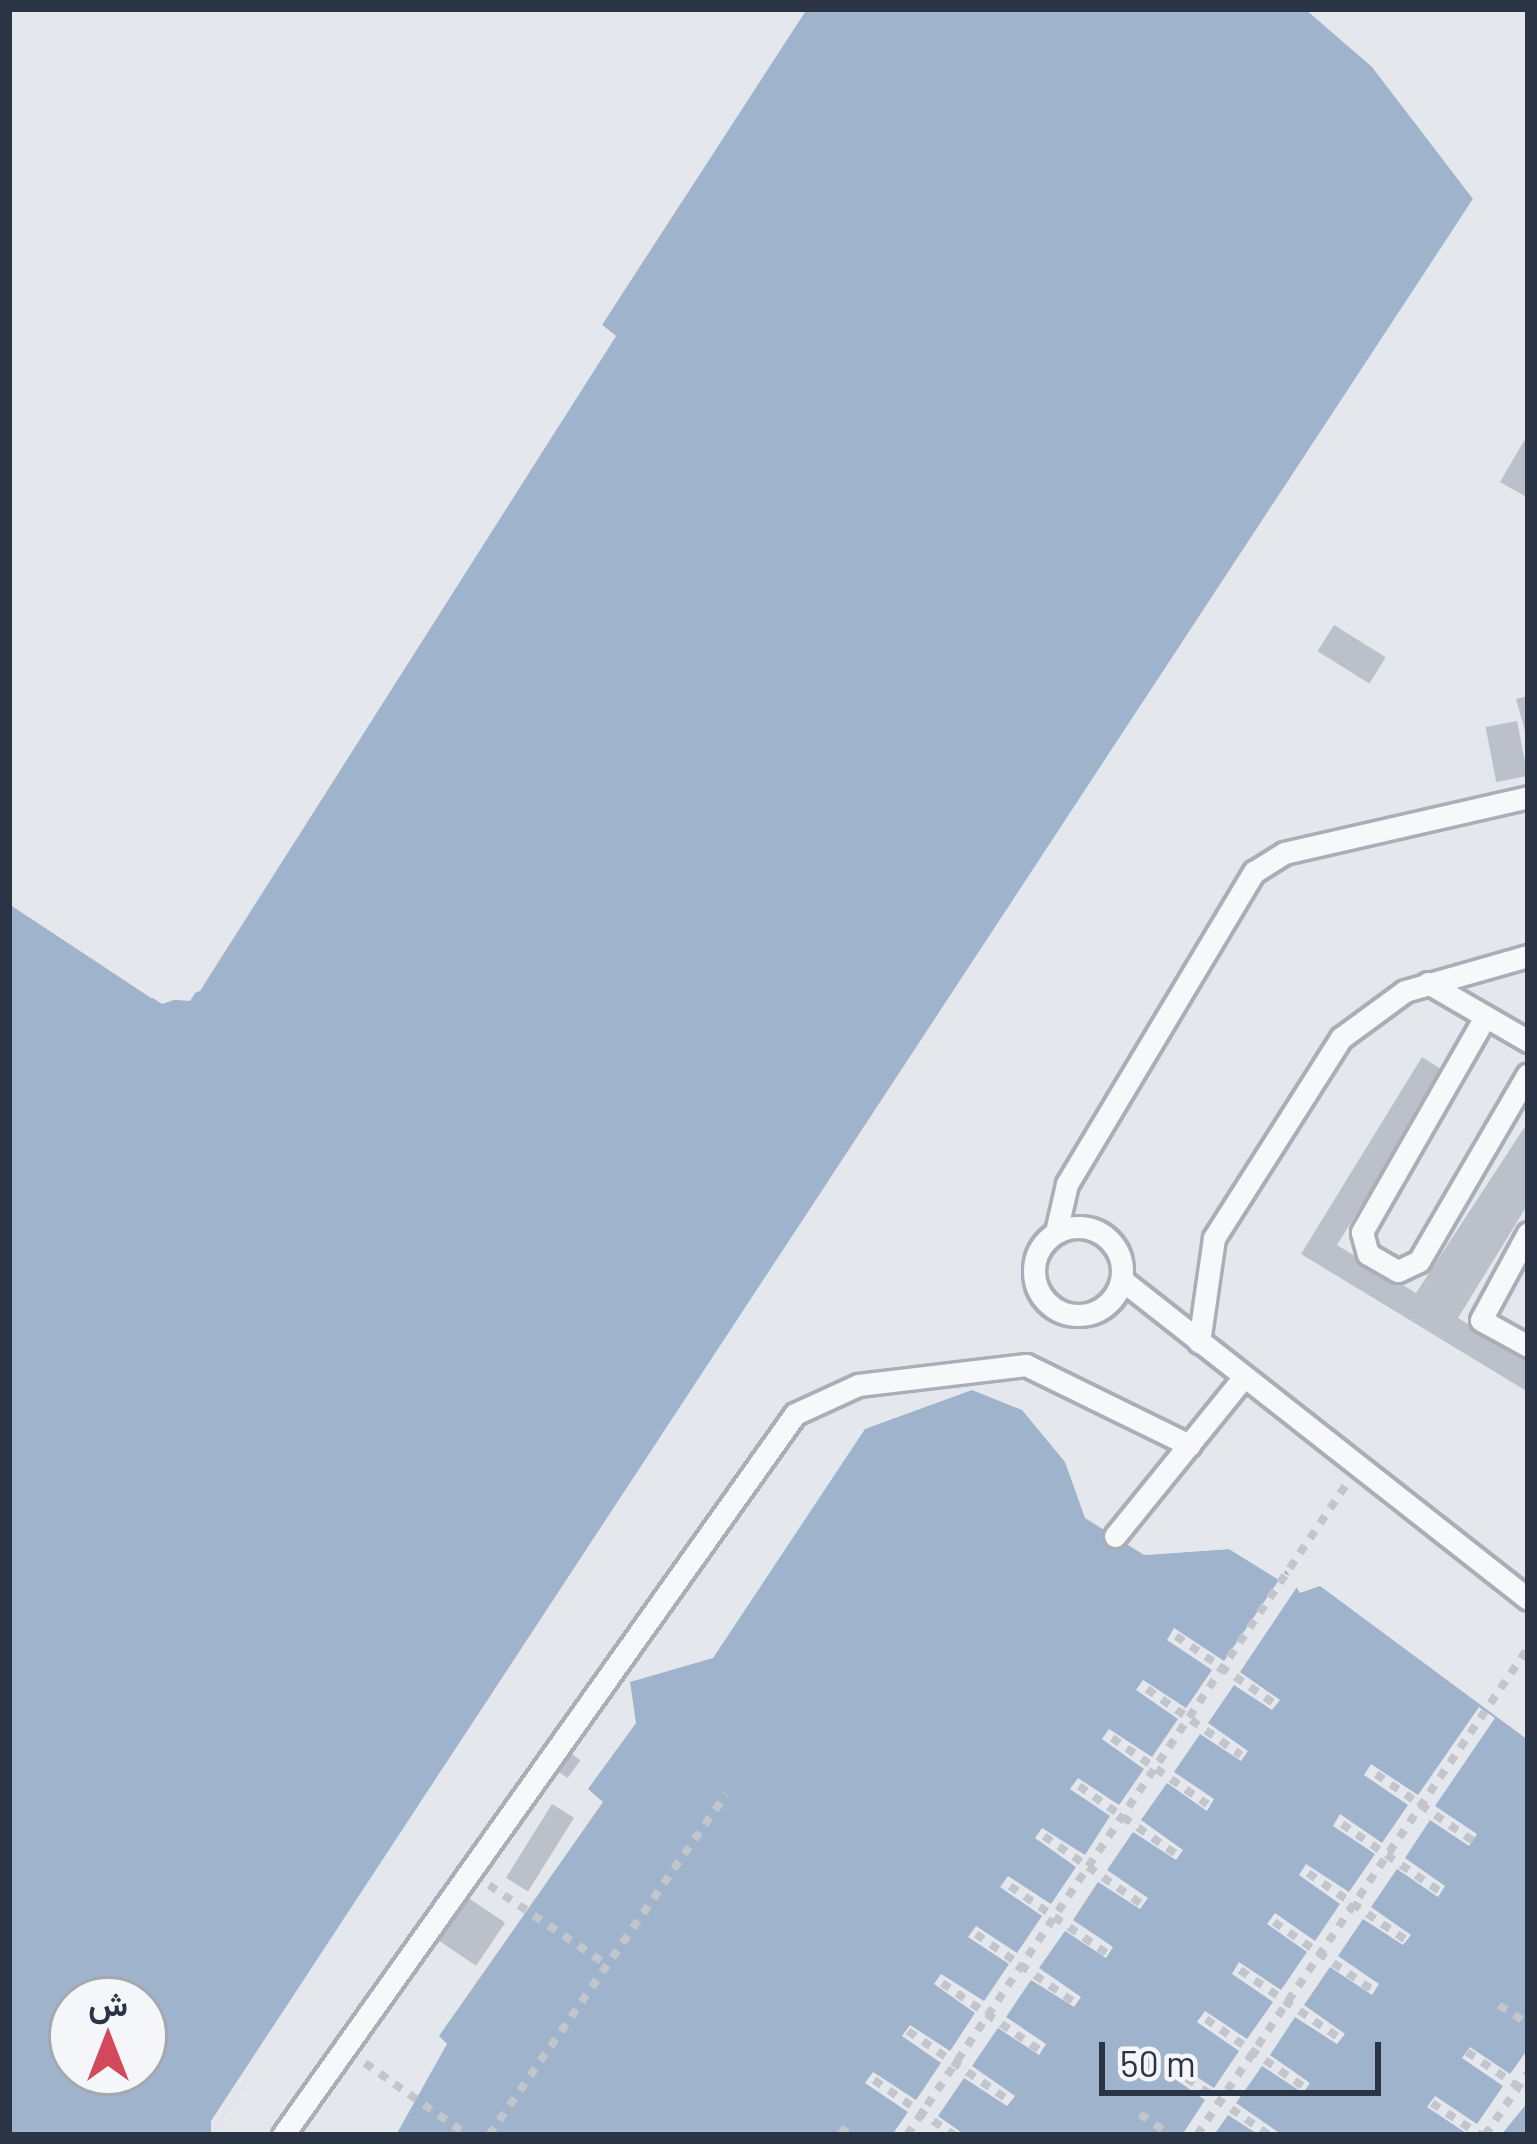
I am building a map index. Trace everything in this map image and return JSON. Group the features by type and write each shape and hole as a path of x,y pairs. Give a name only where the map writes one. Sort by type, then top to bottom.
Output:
{"lane":[{"path":"1122,1280 1085,1315 1052,1306 1033,1277 1056,1232 1067,1184 1254,872 1284,853 1528,797"},
{"path":"1199,1342 1214,1238 1341,1038 1377,1006 1428,983 1528,956"},
{"path":"1428,983 1528,1042"},
{"path":"1485,1017 1362,1232 1368,1254 1398,1271 1419,1261 1528,1074"},
{"path":"1056,1232 1105,1234 1122,1280 1355,1469 1528,1599"},
{"path":"1528,1233 1481,1320 1528,1346"},
{"path":"283,2135 771,1437 825,1396 1026,1365 1189,1445"},
{"path":"1115,1536 1244,1378"}],"path":[{"path":"907,2135 1227,1671 1355,1469"},
{"path":"1176,1636 1275,1704"},
{"path":"1197,2135 1528,1648"},
{"path":"1147,1689 1241,1755"},
{"path":"1112,1738 1208,1804"},
{"path":"1376,1774 1473,1841"},
{"path":"1079,1786 1177,1855"},
{"path":"489,2135 726,1794"},
{"path":"1342,1825 1439,1892"},
{"path":"1044,1836 1143,1905"},
{"path":"468,1870 607,1965"},
{"path":"1308,1873 1406,1940"},
{"path":"1010,1886 1108,1954"},
{"path":"1274,1922 1372,1989"},
{"path":"976,1934 1074,2002"},
{"path":"1240,1970 1338,2038"},
{"path":"942,1983 1041,2051"},
{"path":"1499,2005 1528,2024"},
{"path":"1206,2019 1304,2087"},
{"path":"908,2031 1007,2099"},
{"path":"344,2048 467,2135"},
{"path":"1467,2052 1528,2093"},
{"path":"1172,2068 1269,2135"},
{"path":"1432,2103 1482,2135 1528,2073"},
{"path":"874,2080 954,2135"},
{"path":"1140,2114 1170,2135"},
{"path":"840,2128 850,2135"}],"water":[{"path":"807,9 1305,9 1372,67 1473,199 211,2135 9,2135 9,904 151,998 190,1001 616,336 602,325"},
{"path":"972,1390 1022,1410 1065,1462 1085,1518 1144,1555 1229,1549 1279,1579 1286,1570 1300,1593 1320,1586 1528,1740 1528,2135 396,2135 447,2044 439,2036 603,1802 588,1789 636,1723 630,1682 713,1658 865,1429"}],"pier":[{"path":"1473,199 1476,206 211,2135 211,2121"},
{"path":"602,325 616,336 200,991 162,1004 9,904 164,998 196,987 608,337"},
{"path":"1211,1540 1301,1581 1240,1672 1280,1700 1272,1710 1234,1685 1208,1723 1248,1751 1241,1761 1200,1734 1174,1772 1214,1799 1207,1811 1167,1783 1141,1820 1183,1850 1176,1860 1133,1832 1107,1870 1148,1898 1140,1909 1098,1882 1073,1920 1113,1947 1106,1958 1065,1931 1039,1968 1081,1997 1074,2007 1031,1980 1006,2017 1046,2044 1039,2055 998,2028 972,2066 1015,2096 1007,2106 964,2078 938,2116 965,2135 892,2135 908,2112 865,2083 873,2072 916,2100 941,2063 902,2036 910,2025 950,2051 975,2013 934,1984 941,1974 984,2001 1009,1964 968,1937 976,1926 1017,1953 1042,1916 1000,1887 1008,1876 1051,1904 1076,1867 1035,1838 1042,1828 1085,1855 1110,1816 1070,1789 1078,1778 1119,1805 1144,1769 1102,1739 1109,1729 1152,1757 1178,1719 1136,1690 1143,1680 1186,1708 1212,1670 1167,1640 1174,1628 1224,1661 1279,1580 1229,1549 1144,1555 1165,1541"},
{"path":"1479,1707 1495,1718 1435,1806 1477,1834 1469,1846 1430,1820 1405,1858 1445,1886 1438,1897 1397,1869 1371,1907 1411,1935 1403,1945 1363,1919 1338,1956 1379,1984 1372,1995 1330,1967 1304,2005 1345,2034 1337,2044 1295,2017 1270,2055 1310,2083 1303,2093 1262,2066 1236,2103 1278,2132 1259,2135 1228,2115 1214,2135 1182,2135 1205,2100 1165,2072 1172,2061 1214,2088 1239,2051 1197,2022 1205,2011 1247,2039 1273,2002 1232,1974 1239,1962 1281,1990 1307,1952 1267,1924 1275,1913 1315,1941 1340,1904 1299,1875 1306,1864 1349,1892 1375,1854 1333,1826 1340,1814 1382,1843 1408,1805 1364,1775 1371,1764 1418,1795"},
{"path":"1470,2047 1510,2074 1528,2049 1528,2102 1501,2135 1469,2135 1427,2107 1435,2096 1477,2124 1503,2086 1462,2058"}],"building":[{"path":"1528,434 1528,498 1500,482"},
{"path":"1334,625 1386,657 1369,684 1318,651"},
{"path":"1528,696 1528,738 1527,738 1516,699"},
{"path":"1517,721 1528,776 1496,782 1486,727"},
{"path":"1422,1057 1444,1071 1337,1245 1416,1293 1528,1122 1528,1204 1458,1318 1528,1360 1528,1392 1301,1254"},
{"path":"565,1749 580,1760 567,1778 552,1767"},
{"path":"552,1804 574,1818 528,1892 506,1878"},
{"path":"467,1897 505,1923 476,1966 438,1940"}]}
